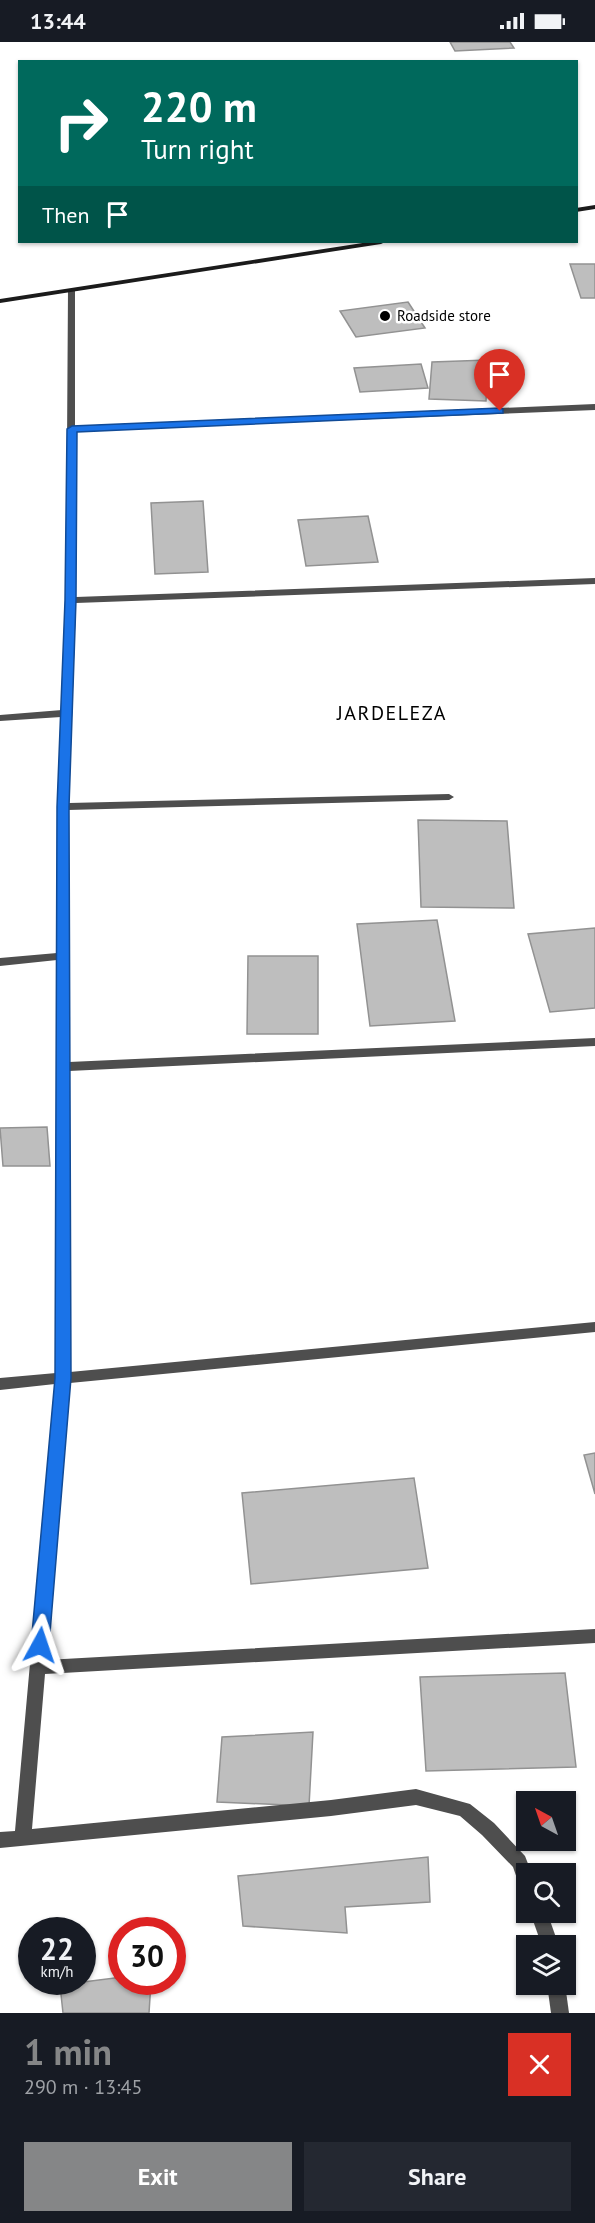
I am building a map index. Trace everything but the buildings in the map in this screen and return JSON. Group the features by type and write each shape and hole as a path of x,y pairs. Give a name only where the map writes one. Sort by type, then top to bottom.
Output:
{"main road":[{"path":"578,210 595,207"},
{"path":"0,301 375,243"}],"street":[{"path":"22,1838 63,1378 63,807 70,600 71,291"},
{"path":"72,429 595,407"},
{"path":"70,600 595,581"},
{"path":"0,718 67,713"},
{"path":"63,807 449,796"},
{"path":"0,962 63,956"},
{"path":"64,1066 595,1042"},
{"path":"0,1384 595,1327"},
{"path":"38,1667 595,1636"},
{"path":"0,1840 331,1808 416,1797 464,1809 488,1829 519,1863"},
{"path":"558,1995 560,2013"}],"place":[{"name":"Roadside store","path":"385,316"}],"district":[{"name":"JARDELEZA","path":"392,713"}],"route":[{"path":"40,1645 63,1378 63,807 70,600 72,429 500,411"}]}
